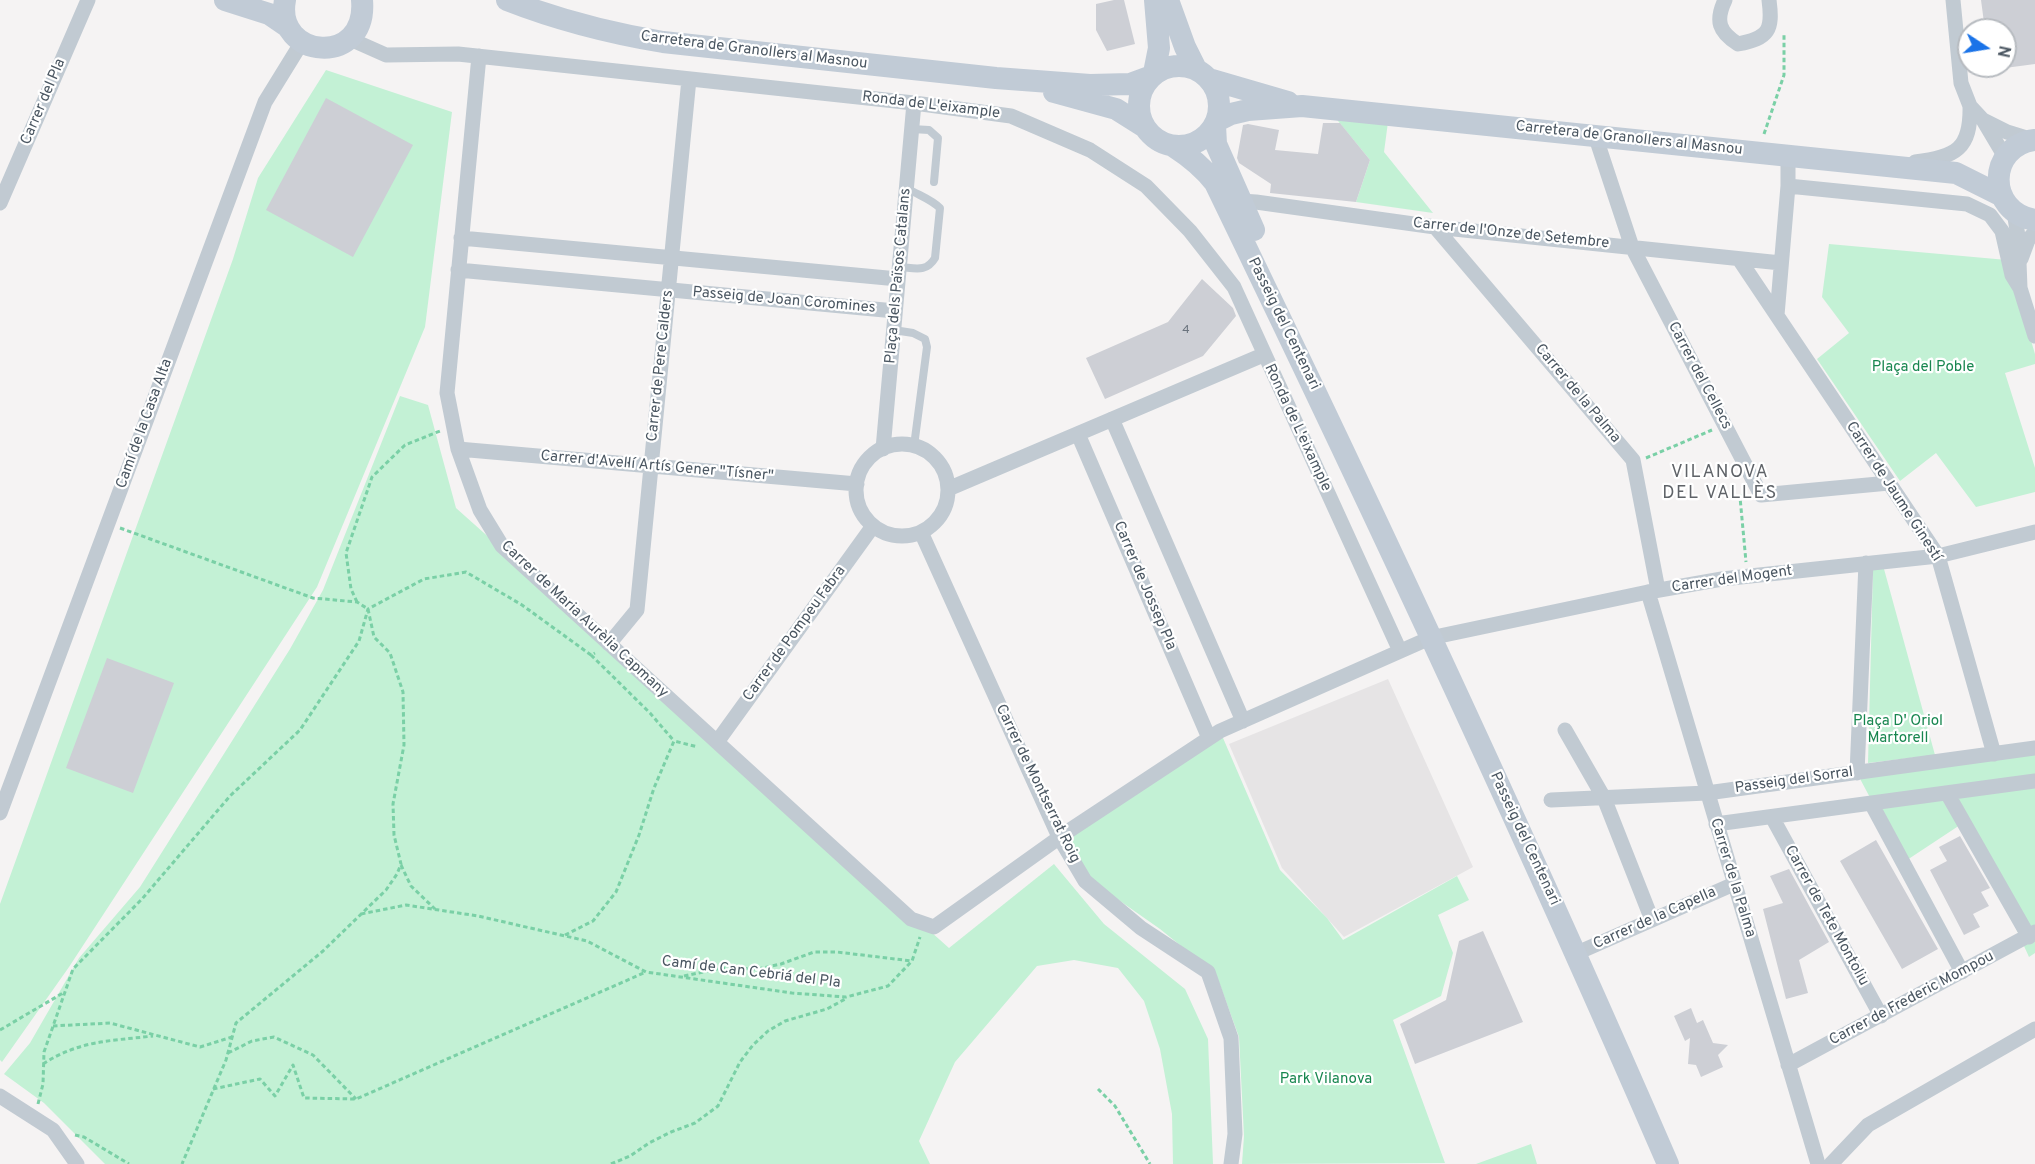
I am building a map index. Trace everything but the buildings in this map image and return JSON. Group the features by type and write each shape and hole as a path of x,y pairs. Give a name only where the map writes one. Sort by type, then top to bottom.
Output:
{"main road":[{"path":"225,0 269,14 315,48 329,49 342,44 357,20 378,0"},
{"path":"285,0 283,9 295,35"},
{"name":"Carretera de Granollers al Masnou","path":"507,0 614,34 663,42 1006,79 1109,85 1130,84 1152,75"},
{"path":"1155,0 1159,48 1152,75 1139,97 1138,108 1143,126 1156,139 1173,146 1192,144 1201,140 1216,123 1220,100 1185,47 1168,0"},
{"path":"1152,75 1163,68 1180,65 1202,74"},
{"name":"Carretera de Granollers al Masnou","path":"1202,74 1302,106"},
{"name":"Carretera de Granollers al Masnou","path":"1006,79 1116,109 1143,126"},
{"name":"Carretera de Granollers al Masnou","path":"1216,123 1231,114 1248,110 1302,106 1888,165 1956,173 2017,209"},
{"name":"Passeig del Centenari","path":"1216,123 1216,144 1344,433 1375,516"},
{"name":"Carretera de Granollers al Masnou","path":"1956,173 2005,157 2020,144 2034,140"},
{"name":"Passeig del Centenari","path":"1173,146 1193,159 1215,183 1375,516 1577,953 1668,1164"},
{"path":"2005,157 1998,176 2017,209"}],"street":[{"name":"Carrer del Pla","path":"0,203 88,0"},
{"path":"1725,0 1720,10 1720,26 1727,37 1738,44 1752,41 1766,33 1772,20 1769,0"},
{"path":"1888,165 1948,156 1958,150 1971,128 1970,106 1961,82 1953,0"},
{"name":"Ronda de L'eixample","path":"357,20 386,55 458,54 914,103 1011,116 1089,150 1146,186 1190,231 1234,287 1263,355 1400,651"},
{"name":"Camí de la Casa Alta","path":"0,813 265,102 295,35"},
{"name":"Carrer de Maria Aurèlia Capmany","path":"478,56 447,393 458,449 480,510 502,546 911,919 929,926"},
{"name":"Carrer de Pere Calders","path":"609,644 637,610 689,79"},
{"name":"Plaça dels Països Catalans","path":"883,449 914,103"},
{"path":"1970,106 1983,120 2005,157"},
{"path":"1983,120 2007,132 2034,140"},
{"name":"Carrer del Cellecs","path":"1595,135 1632,248 1756,485"},
{"path":"1777,315 1788,186 1788,156"},
{"path":"1788,186 1967,204 1990,215 2002,231 2012,276 2020,288 2035,336"},
{"name":"Carrer de l'Onze de Setembre","path":"1241,201 1435,227 1781,263"},
{"path":"2017,209 2020,288"},
{"name":"Carrer de la Palma","path":"1435,227 1633,459 1653,591 1707,793 1818,1164"},
{"path":"2020,261 2028,240 2035,232"},
{"path":"461,238 673,258 899,273"},
{"name":"Carrer de Jaume Ginestí","path":"1739,259 1938,556 1994,754"},
{"name":"Passeig de Joan Coromines","path":"458,270 895,311"},
{"path":"948,489 1263,355"},
{"path":"1112,419 1243,721"},
{"name":"Carrer de Jossep Pla","path":"1078,434 1209,738"},
{"path":"894,445 914,446 921,448 936,460 945,473 948,489 943,510 934,523 921,532 905,536 888,534 873,526 857,503 858,475 864,463 876,452 894,445"},
{"name":"Carrer d'Avel·lí Artís Gener \"Tísner\"","path":"458,449 857,484"},
{"path":"1756,485 1761,495 1889,483"},
{"name":"Carrer de Pompeu Fabra","path":"717,742 873,526"},
{"name":"Carrer del Mogent","path":"929,926 1209,738 1430,638 1653,591 1748,576 1938,556 2035,531"},
{"name":"Carrer de Montserrat Roig","path":"921,532 1059,837 1085,881 1141,928 1208,972 1231,1038 1235,1134 1231,1164"},
{"path":"1857,772 1866,563"},
{"path":"1565,730 1604,798 1652,920"},
{"name":"Passeig del Sorral","path":"1551,800 1707,793 2035,748"},
{"path":"1716,824 2035,781"},
{"path":"1947,793 2032,934"},
{"path":"1871,803 1962,972"},
{"name":"Carrer de Tete Montoliu","path":"1772,817 1881,1016"},
{"name":"Carrer de la Capella","path":"1577,953 1734,884"},
{"name":"Carrer de Frederic Mompou","path":"1788,1065 2032,934"},
{"path":"1831,1164 1868,1125 2035,1029"},
{"path":"0,1096 53,1130 77,1164"}],"lane":[{"path":"912,129 929,130 938,138 934,182"},
{"path":"899,273 925,268 935,258 940,208 933,201 907,188"},
{"path":"894,330 914,333 925,339 927,347 914,446"}],"path":[{"path":"1758,153 1784,75 1784,29 1772,20"},
{"path":"357,602 351,589 346,553 372,477 405,445 453,425"},
{"path":"1634,463 1725,425"},
{"path":"1748,576 1740,497 1756,485"},
{"path":"108,524 313,598 357,602 368,609 374,637 390,653 403,692 404,745 393,804 394,835 401,864 411,886 436,910"},
{"path":"33,1117 41,1099 44,1052 73,969 142,899 230,796 300,730 359,641 368,609 424,579 466,572 522,605 591,655 650,713 674,741 699,747"},
{"path":"591,655 609,644"},
{"path":"564,936 592,921 616,892 639,836 654,788 674,741"},
{"path":"182,1164 228,1053 236,1023 322,951 386,890 401,864"},
{"name":"Camí de Can Cebriá del Pla","path":"360,915 406,905 478,916 587,941 646,972 792,993 846,997 888,986 912,962 929,926"},
{"path":"679,977 722,968 758,969 782,964 814,952 837,952 912,962"},
{"path":"213,1089 260,1079 275,1096 293,1065 304,1098 356,1100 646,972"},
{"path":"0,1030 64,992"},
{"path":"611,1164 630,1156 671,1132 695,1123 718,1106 740,1062 768,1031 785,1021 827,1009 851,996"},
{"path":"53,1026 110,1023 200,1047 232,1037"},
{"path":"44,1064 62,1052 89,1043 155,1036"},
{"path":"228,1053 252,1041 274,1037 313,1054 356,1100"},
{"path":"1098,1089 1115,1106 1150,1164"},
{"path":"53,1130 84,1137 129,1164"}],"shaded area":[{"path":"1388,679 1473,867 1344,937 1282,868 1229,744"}],"green space":[{"path":"326,70 452,112 425,327 317,587 69,967 2,1062 0,1060 0,904 233,259 258,178"},
{"path":"1334,116 1388,122 1384,152 1433,213 1356,202 1370,160"},
{"name":"Plaça del Poble","path":"1829,244 2007,260 2035,354 2035,364 2005,373 2035,468 2035,492 1976,507 1936,453 1900,481 1817,359 1849,333 1822,297"},
{"path":"400,396 428,405 456,508 949,948 1054,864 1104,924 1185,989 1208,1039 1213,1164 1173,1164 1172,1114 1160,1049 1144,1001 1118,968 1074,960 1037,966 955,1062 919,1141 930,1164 105,1164 44,1103 4,1074 30,1043 79,958 140,887 290,649 323,590"},
{"name":"Plaça D' Oriol Martorell","path":"1873,569 1884,569 1935,755 1868,763"},
{"name":"Park Vilanova","path":"1220,731 1280,870 1327,918 1343,940 1457,876 1469,900 1438,915 1453,953 1441,996 1393,1020 1445,1163 1242,1164 1244,1136 1239,1037 1216,974 1160,929 1093,882 1070,845 1079,824"},
{"path":"2035,748 2035,953 2029,957 2014,924 1960,825 1904,862 1857,773"},
{"path":"1531,1144 1537,1164 1476,1164"}],"district":[{"name":"VILANOVA DEL VALLÈS","path":"1720,483"}]}
